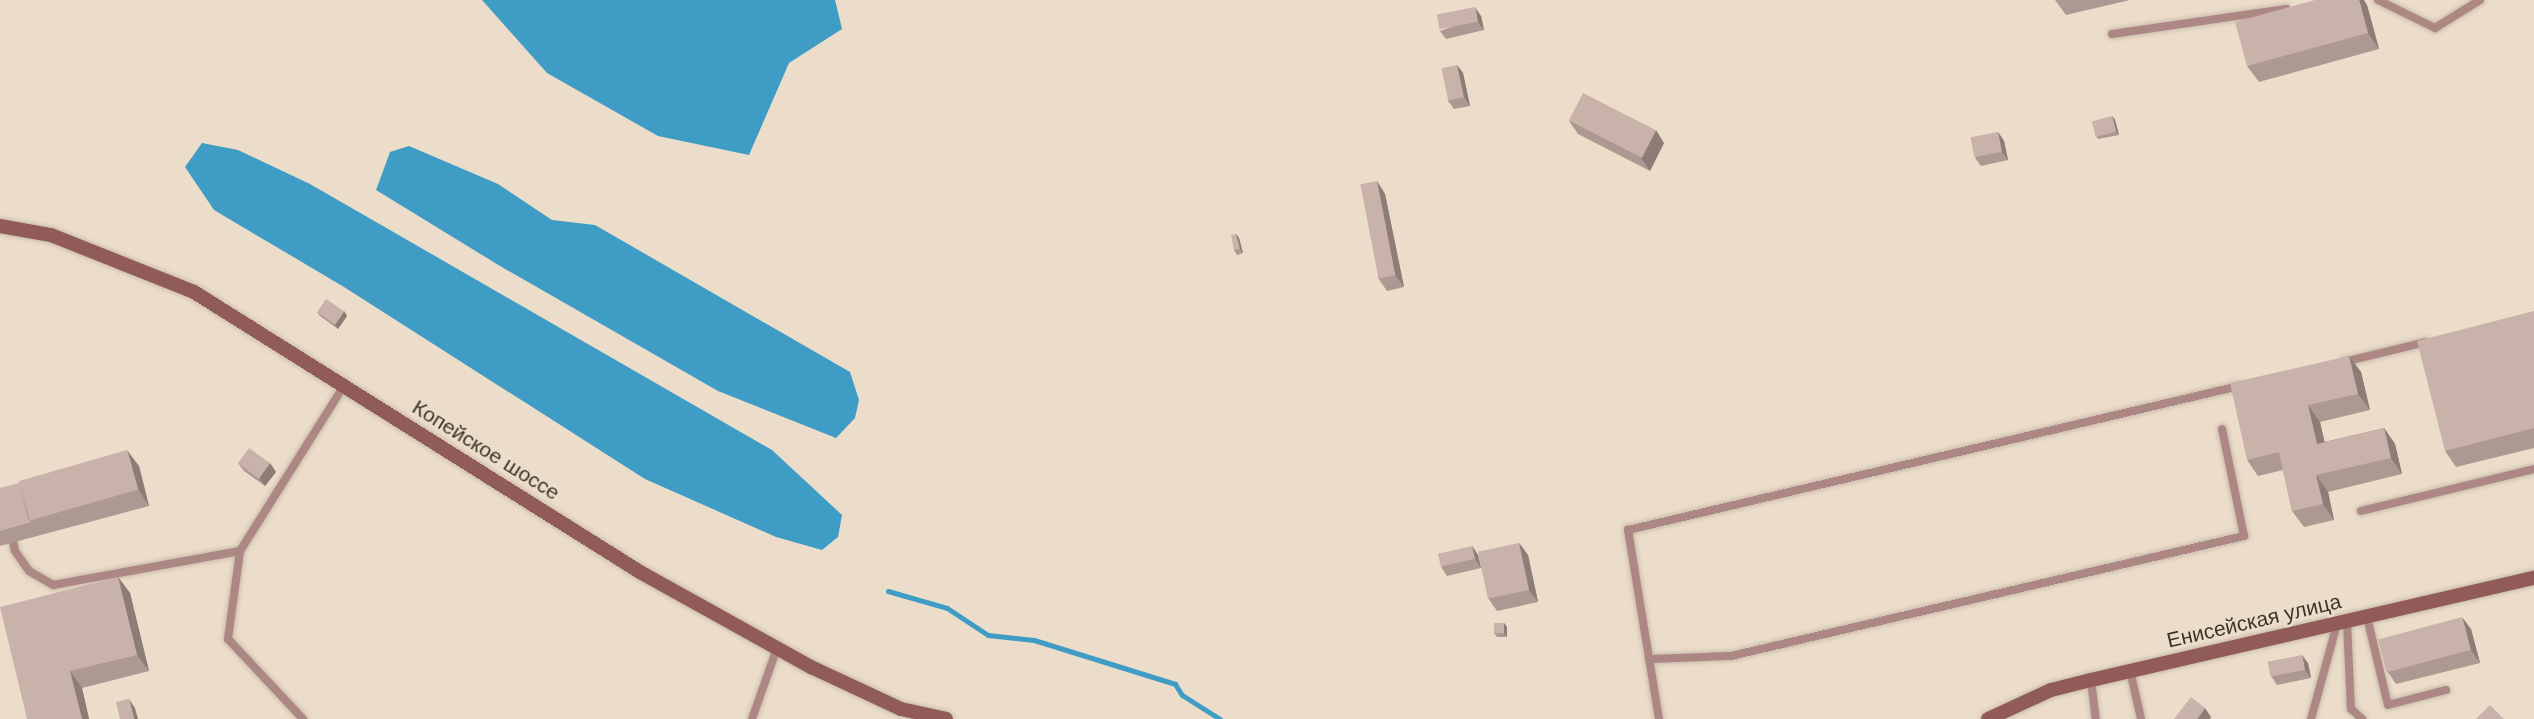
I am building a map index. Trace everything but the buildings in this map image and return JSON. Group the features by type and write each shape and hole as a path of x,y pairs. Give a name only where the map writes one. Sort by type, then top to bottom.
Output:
{"street":[{"name":"Копейское шоссе","path":"0,226 51,235 194,292 640,572 777,648 901,709 946,719"},
{"name":"Енисейская улица","path":"1988,719 2051,690 2534,578"}],"lane":[{"path":"2378,0 2435,28 2480,0"},
{"path":"2112,34 2296,8"},
{"path":"2331,365 2439,339"},
{"path":"1659,719 1628,530 2250,384"},
{"path":"303,719 228,639 240,551 344,386"},
{"path":"1649,659 1731,656 2244,536 2222,429"},
{"path":"2361,511 2534,469"},
{"path":"9,524 15,551 29,571 53,585 240,551"},
{"path":"2367,617 2388,705 2446,690"},
{"path":"2311,719 2342,623"},
{"path":"2342,623 2351,709 2362,719"},
{"path":"752,719 777,648"},
{"path":"2130,670 2141,719"},
{"path":"2091,680 2096,719"}],"water":[{"path":"482,0 835,0 842,29 789,63 749,155 658,136 547,73"},
{"path":"202,143 238,150 310,184 772,450 842,515 838,537 822,550 776,537 645,479 344,287 214,210 185,167"},
{"path":"409,146 498,184 552,220 595,225 850,372 859,400 855,418 836,438 718,391 500,266 376,190 390,152"}],"waterway":[{"path":"888,591 947,608 988,635 1034,640 1175,684 1182,695 1220,719"}]}
